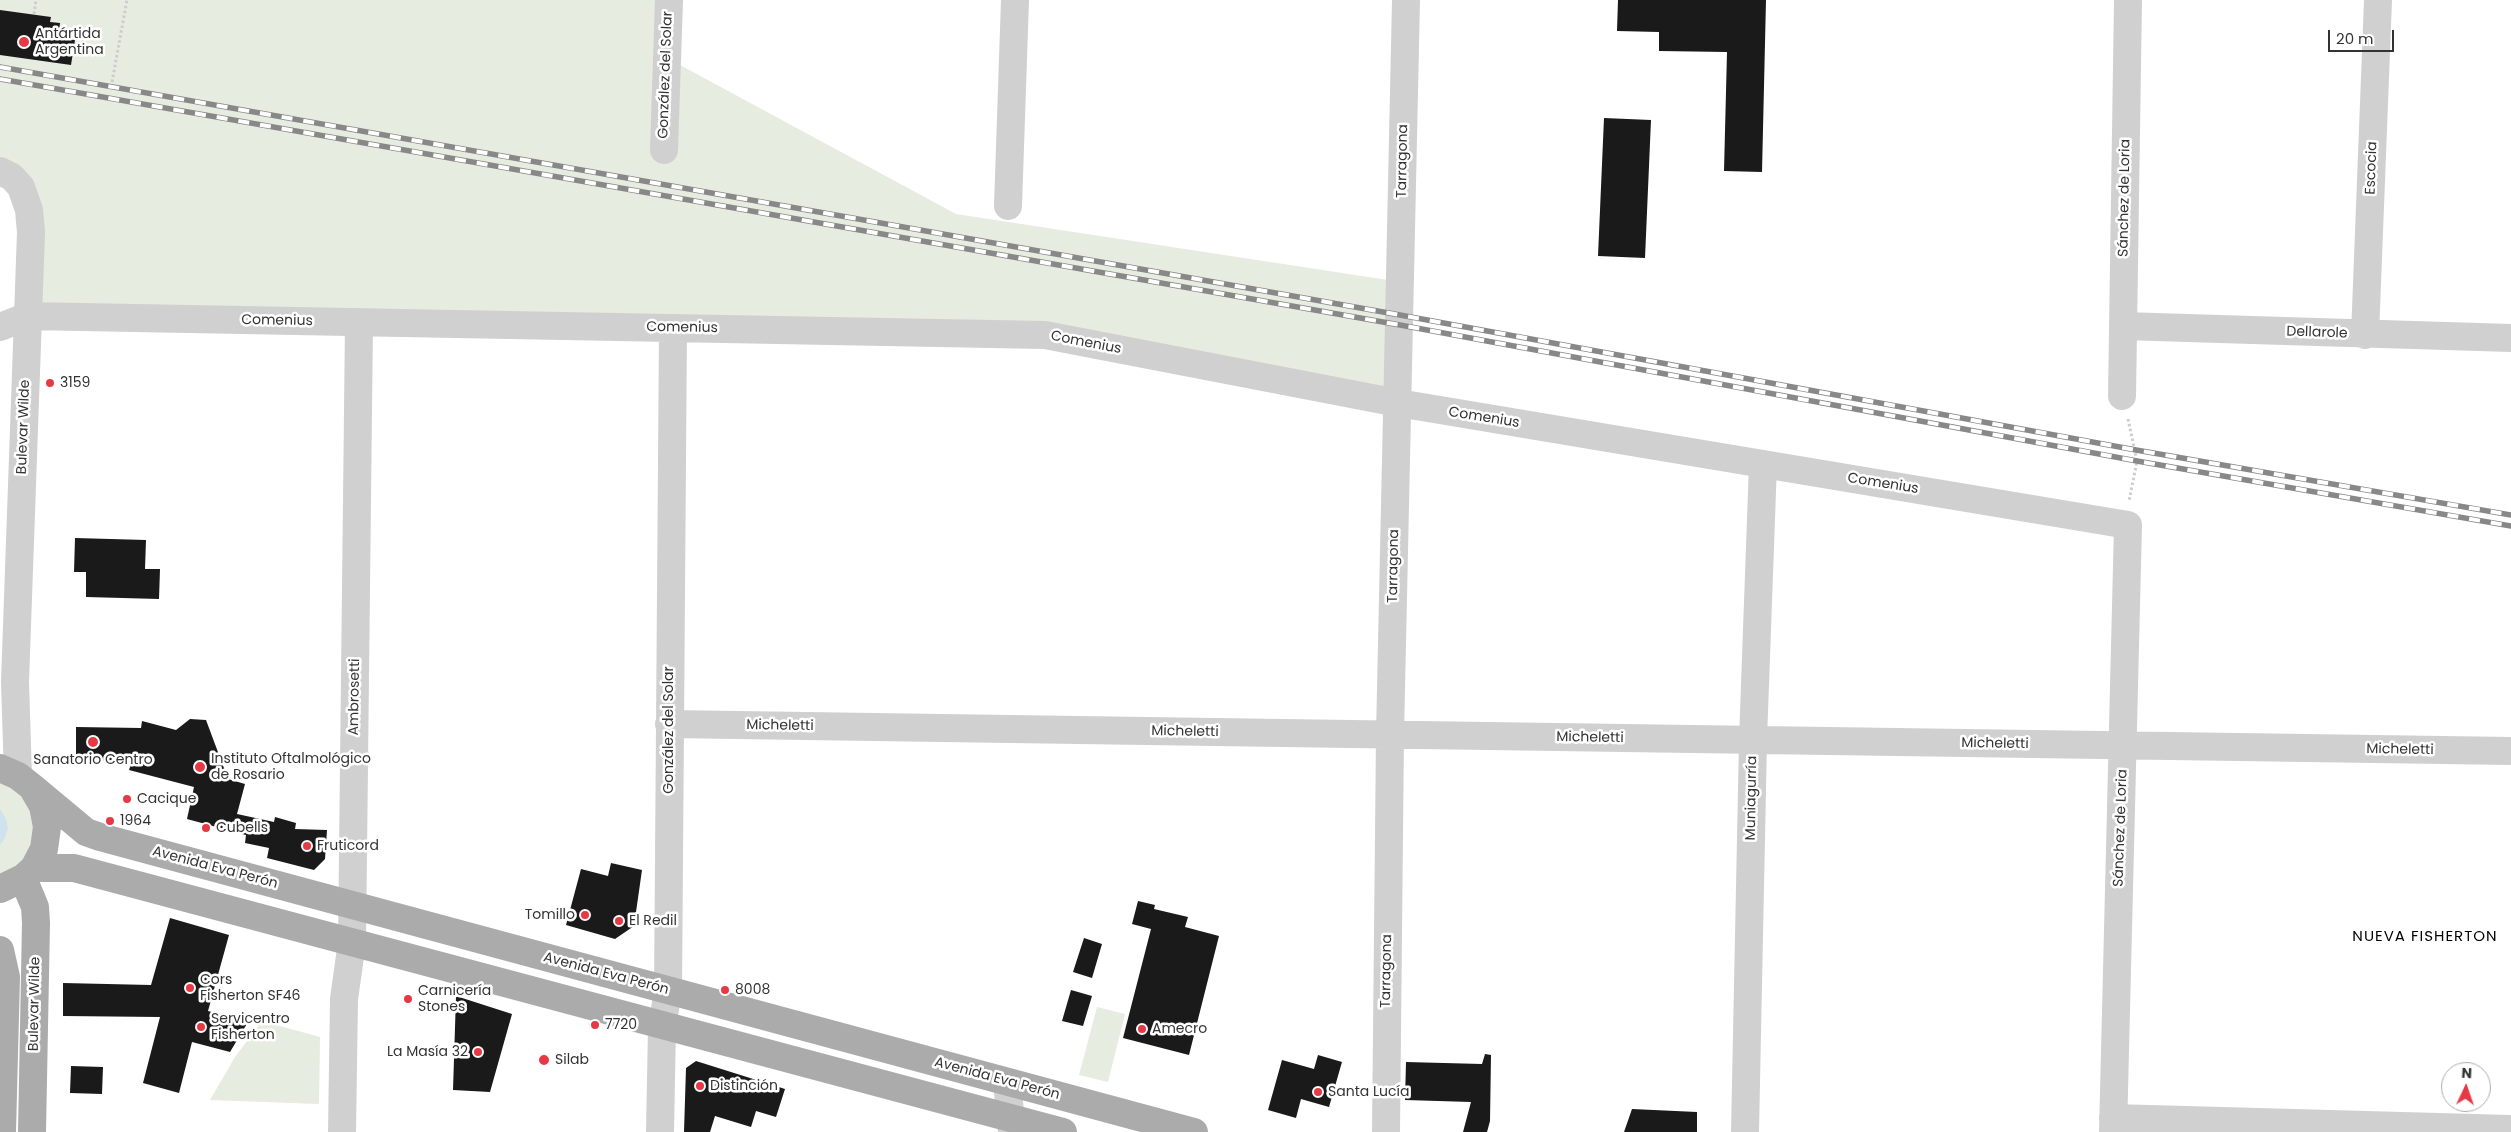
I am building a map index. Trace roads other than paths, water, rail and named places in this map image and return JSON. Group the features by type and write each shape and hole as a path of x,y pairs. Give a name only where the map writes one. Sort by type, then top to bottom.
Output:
{"main road":[{"name":"Avenida Eva Perón","path":"17,777 86,832 353,906 1194,1132"},
{"path":"17,777 43,806 48,827 44,849 19,878"},
{"path":"19,878 74,868 352,942 1012,1125 1063,1132"},
{"name":"Bulevar Wilde","path":"19,878 35,907 36,923 32,1132"},
{"path":"0,950 6,976 2,1132"}],"street":[{"name":"González del Solar","path":"664,150 669,0"},
{"path":"1008,206 1015,0"},
{"name":"Tarragona","path":"1386,1132 1390,735 1406,0"},
{"name":"Sánchez de Loria","path":"2122,396 2128,0"},
{"name":"Escocia","path":"2365,335 2378,0"},
{"name":"Bulevar Wilde","path":"6,174 21,187 29,210 31,232 16,682 17,777"},
{"path":"0,327 28,316"},
{"name":"Comenius","path":"28,316 1045,335 1398,404 2128,525"},
{"name":"Ambrosetti","path":"342,1132 344,999 352,942 353,906 359,322"},
{"name":"Dellarole","path":"2123,326 2365,335 2511,338"},
{"name":"González del Solar","path":"660,1132 662,1027 668,991 672,328"},
{"name":"Muniagurría","path":"1745,1132 1753,740 1763,464"},
{"name":"Sánchez de Loria","path":"2113,1125 2128,525"},
{"name":"Bulevar Wilde","path":"0,718 16,682"},
{"name":"Micheletti","path":"669,724 2511,752"},
{"path":"1007,1082 1012,1125"},
{"path":"2113,1125 2511,1130"}],"water":[{"path":"0,809 6,819 8,828 5,838 0,845"}],"railway":[{"path":"0,67 1400,315 2136,450 2511,515"},
{"path":"0,79 1400,325 2137,461 2511,526"}],"place":[{"name":"Antártida Argentina","path":"24,42"},
{"name":"3159","path":"50,383"},
{"name":"Sanatorio Centro","path":"93,742"},
{"name":"Instituto Oftalmológico de Rosario","path":"200,767"},
{"name":"Cacique","path":"127,799"},
{"name":"1964","path":"110,821"},
{"name":"Cubells","path":"206,828"},
{"name":"Fruticord","path":"307,846"},
{"name":"Tomillo","path":"585,915"},
{"name":"El Redil","path":"619,921"},
{"name":"Cors Fisherton SF46","path":"190,988"},
{"name":"8008","path":"725,990"},
{"name":"Carnicería Stones","path":"408,999"},
{"name":"7720","path":"595,1025"},
{"name":"Servicentro Fisherton","path":"201,1027"},
{"name":"Amecro","path":"1142,1029"},
{"name":"La Masía 32","path":"478,1052"},
{"name":"Silab","path":"544,1060"},
{"name":"Distinción","path":"700,1086"},
{"name":"Santa Lucía","path":"1318,1092"}],"district":[{"name":"NUEVA FISHERTON","path":"2425,937"}]}
